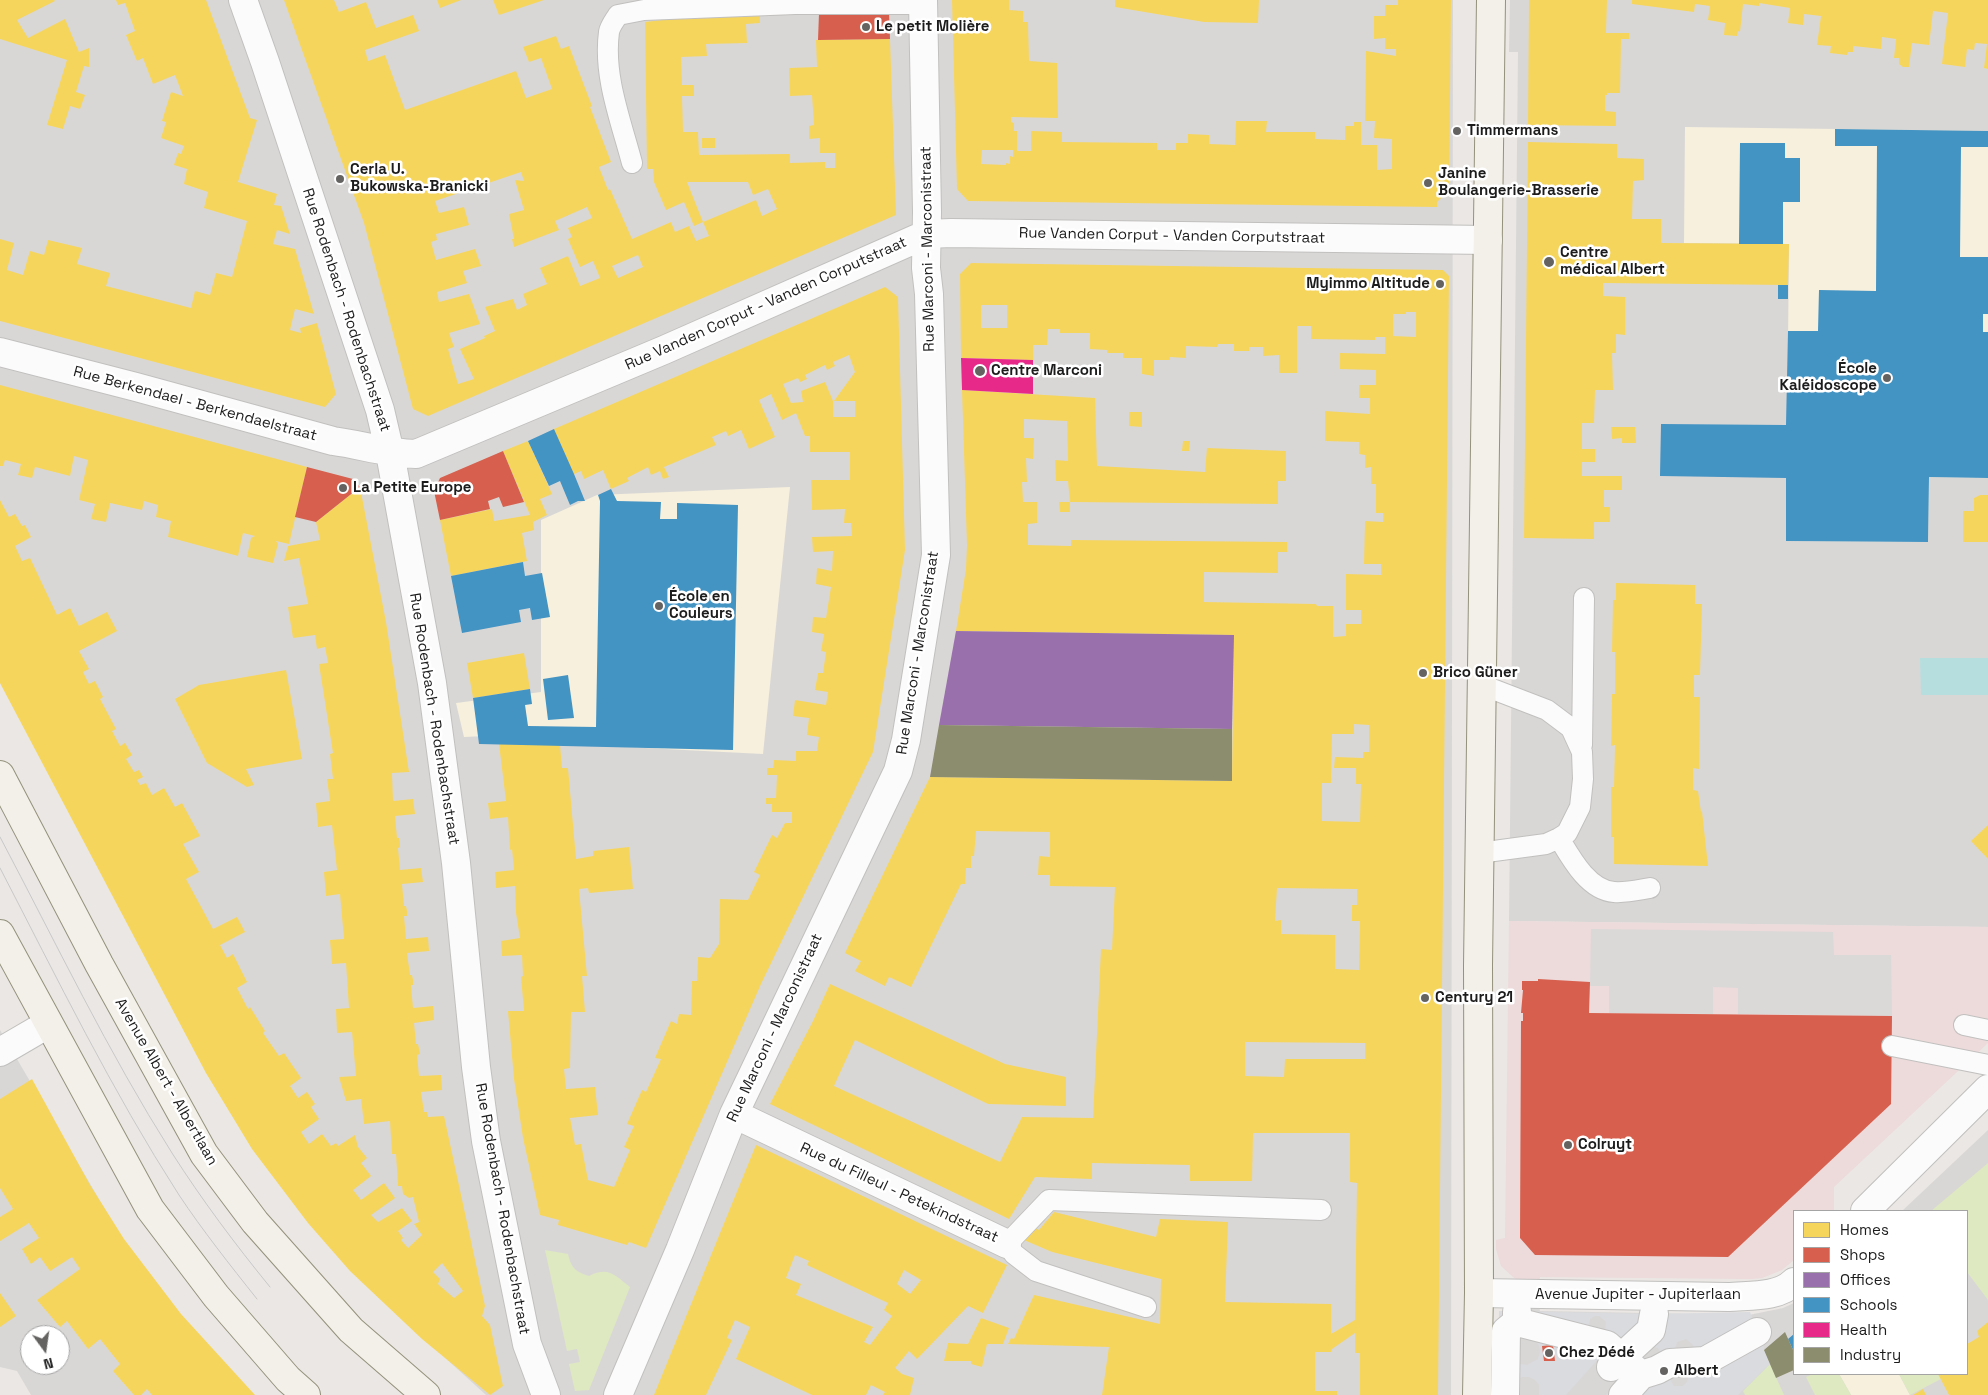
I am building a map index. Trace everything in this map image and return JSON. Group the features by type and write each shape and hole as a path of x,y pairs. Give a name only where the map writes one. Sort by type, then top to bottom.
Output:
{"main road":[{"path":"1477,1395 1479,1293 1478,965 1490,0"},
{"name":"Avenue Albert - Albertlaan","path":"0,775 99,964 204,1154 255,1222 351,1330 426,1395"},
{"path":"0,934 150,1209 216,1296 288,1379 306,1395"}],"street":[{"name":"Rue Rodenbach - Rodenbachstraat","path":"243,0 380,410 390,453 432,683 456,863 476,1067 486,1141 527,1344 546,1395"},
{"name":"Rue Marconi - Marconistraat","path":"618,1395 680,1250 734,1114 898,771 906,740 936,555 929,294 926,268 923,2"},
{"name":"Rue Vanden Corput - Vanden Corputstraat","path":"390,453 416,454 664,350 927,234 1488,240"},
{"name":"Rue Berkendael - Berkendaelstraat","path":"0,352 333,441 356,444 390,453"},
{"path":"0,1052 48,1024"},
{"path":"1866,1210 1988,1090"},
{"name":"Rue du Filleul - Petekindstraat","path":"734,1114 1007,1244"},
{"name":"Avenue Jupiter - Jupiterlaan","path":"1479,1293 1728,1297 1765,1294 1788,1288 1793,1283"},
{"path":"1623,1395 1625,1367 1652,1330 1654,1314"},
{"path":"1505,1395 1506,1331 1517,1317 1607,1345 1625,1367 1657,1370 1670,1362 1705,1362 1757,1332"}],"lane":[{"path":"632,162 613,92 609,59 609,30 618,15 644,10 786,4 923,2"},
{"path":"1480,853 1546,844 1567,833 1580,807 1584,780 1582,752 1584,598"},
{"path":"1482,685 1547,710 1571,728 1582,752"},
{"path":"1559,838 1569,855 1594,884 1612,892 1650,888"},
{"path":"1964,1025 1988,1030"},
{"path":"1892,1046 1988,1065"},
{"name":"Rue du Filleul - Petekindstraat","path":"1007,1244 1049,1200 1321,1210"},
{"path":"1007,1244 1014,1254 1036,1271 1146,1307"}],"shaded area":[{"path":"0,0 1453,0 1451,1395 486,1395 376,1295 0,647"},
{"path":"1510,0 1988,0 1988,927 1509,921 1518,52 1509,52"},
{"name":"École Kaléidoscope","path":"1685,127 1988,131 1988,478 1929,477 1928,542 1786,541 1789,244 1684,243"},
{"name":"École en Couleurs","path":"790,487 763,754 567,744 529,734 464,737 456,703 541,692 541,520 597,495"},
{"path":"1509,921 1988,927 1988,1043 1834,1187 1834,1210 1793,1210 1793,1261 1782,1270 1762,1278 1751,1279 1540,1277 1539,1284 1520,1282 1501,1266 1496,1249 1496,1240 1505,1238"},
{"path":"1591,929 1833,932 1834,955 1891,955 1892,1016 1738,1014 1738,988 1713,987 1713,1014 1609,1013 1609,986 1590,986"},
{"path":"0,1030 123,1240 237,1395 31,1395 17,1371 0,1367"},
{"path":"1988,1130 1988,1395 1508,1395 1514,1310 1539,1305 1540,1311 1749,1315 1783,1308 1793,1303 1793,1375 1968,1375 1968,1210 1903,1210"},
{"path":"1499,1311 1654,1314 1750,1312 1770,1364 1738,1395 1606,1395 1622,1377 1600,1357 1566,1395 1539,1395 1539,1385 1535,1380 1529,1377 1522,1377 1498,1395","holes":["1599,1316 1606,1322 1605,1331 1588,1328 1590,1319","1522,1337 1535,1340 1540,1352 1538,1359 1527,1365 1520,1364 1515,1359 1516,1341","1686,1339 1693,1345 1694,1350 1675,1350 1677,1342","1553,1345 1555,1361 1544,1361 1543,1346","1650,1346 1658,1348 1662,1356 1644,1361 1643,1352","1685,1370 1688,1378 1687,1382 1683,1386 1674,1386 1669,1378"]},
{"path":"1840,1375 1900,1375 1910,1395 1851,1395"}],"green space":[{"path":"1988,1163 1988,1300 1968,1273 1968,1210 1932,1210"},
{"path":"545,1250 568,1254 575,1269 581,1273 589,1276 601,1272 611,1273 630,1287 589,1390 575,1391 569,1364 580,1362 577,1349 567,1351"},
{"path":"1770,1364 1784,1395 1745,1395 1743,1391"},
{"path":"1811,1375 1840,1375 1851,1395 1815,1395 1806,1377"},
{"path":"1900,1375 1939,1375 1941,1379 1910,1395"}],"water":[{"path":"1920,658 1988,658 1988,695 1921,695"}],"building: Homes":[{"path":"0,0 54,0 17,20 28,38 65,19 79,52 89,48 89,67 84,66 76,92 85,95 80,109 70,106 63,129 47,125 67,60 0,39"},
{"path":"116,0 206,0 250,118 257,120 238,182 277,194 274,205 281,206 290,234 277,230 273,244 295,249 314,314 295,309 290,330 301,333 300,328 317,323 336,394 325,407 0,321 0,239 14,243 7,270 23,275 30,251 44,255 48,240 82,248 77,264 110,273 106,286 191,308 195,291 210,295 216,273 232,277 247,221 204,208 208,192 184,184 187,169 174,165 178,153 181,154 184,146 161,138 166,122 162,121 171,92 183,96 175,75 153,84 143,58 137,61 126,35 135,31 125,3 118,5"},
{"path":"284,0 334,0 339,12 366,2 376,28 413,15 419,31 365,50 368,61 385,55 405,110 516,71 526,98 552,89 541,58 529,62 523,47 556,36 561,49 569,46 592,106 590,107 611,162 599,167 632,239 671,222 675,232 689,226 696,241 709,236 703,222 694,226 684,202 666,210 654,182 653,169 647,169 645,22 680,18 760,16 760,23 746,24 747,43 706,44 707,56 681,57 682,85 694,85 694,96 682,96 683,132 698,132 699,155 790,154 790,163 825,162 825,168 835,168 835,153 820,153 820,138 809,139 809,126 814,125 812,95 790,96 789,68 817,67 816,40 890,39 896,215 428,416 413,409 364,223","holes":["521,172 524,181 515,180 524,210 509,214 514,247 559,230 555,221 587,207 592,218 568,228 572,237 568,239 580,267 593,261 600,278 580,286 568,256 540,268 547,284 523,294 527,305 517,310 513,299 485,307 495,331 484,336 485,338 460,349 474,379 458,384 448,349 454,347 449,333 480,324 469,294 439,302 437,292 467,283 463,271 481,266 475,249 436,260 431,242 437,240 436,234 469,225 464,207 439,213 435,201","687,182 748,182 753,195 768,189 777,209 762,216 756,200 703,222","638,255 643,267 618,278 612,266"]},
{"path":"437,0 461,0 440,8"},
{"path":"493,0 544,0 499,15"},
{"path":"952,0 1009,0 1009,10 1023,11 1023,22 1028,22 1029,61 1057,63 1058,118 1011,117 1011,122 1014,123 1014,131 1017,131 1017,151 1031,151 1031,131 1062,132 1062,142 1157,143 1157,150 1176,150 1176,143 1188,143 1188,134 1209,135 1209,144 1235,145 1236,121 1267,121 1266,132 1315,132 1315,139 1345,140 1345,126 1354,126 1354,122 1361,122 1361,145 1377,145 1377,170 1392,169 1392,139 1374,138 1375,121 1365,121 1366,51 1396,56 1396,49 1385,49 1385,38 1374,39 1374,16 1385,16 1385,5 1398,5 1398,0 1451,0 1449,195 1444,195 1437,202 1437,207 968,201 957,189","holes":["982,150 1013,150 1013,157 1010,156 1010,164 981,164"]},
{"path":"1115,0 1259,0 1258,23 1204,22 1115,7"},
{"path":"1529,0 1607,0 1606,33 1629,33 1629,39 1621,39 1620,93 1607,93 1605,95 1605,111 1616,112 1616,126 1528,125"},
{"path":"1632,0 1988,0 1988,69 1984,68 1987,44 1975,43 1974,50 1967,49 1965,67 1942,64 1948,13 1933,11 1929,45 1912,43 1909,67 1903,67 1899,64 1899,58 1894,58 1896,39 1882,37 1881,49 1853,46 1853,52 1848,52 1847,55 1830,53 1831,46 1817,45 1821,16 1804,14 1803,25 1788,23 1790,8 1759,3 1759,6 1743,4 1740,32 1738,31 1737,36 1724,35 1725,23 1708,20 1710,6 1695,4 1694,12 1632,4"},
{"path":"702,138 715,138 715,148 702,148"},
{"path":"1528,142 1617,144 1617,158 1644,159 1644,180 1633,181 1632,219 1661,219 1661,243 1789,244 1788,285 1603,283 1603,296 1625,297 1625,335 1616,334 1616,353 1612,353 1613,390 1595,390 1594,423 1582,423 1582,449 1595,449 1595,462 1582,462 1582,476 1622,476 1622,490 1604,490 1604,507 1610,507 1610,522 1594,522 1594,539 1524,538"},
{"path":"971,263 1443,270 1449,276 1438,1395 1360,1395 1360,1353 1355,1353 1355,1333 1332,1349 1331,1352 1315,1352 1315,1391 1337,1391 1337,1395 1102,1395 1109,1347 1008,1344 1011,1338 1014,1339 1034,1295 1160,1324 1161,1279 1052,1252 1024,1240 1034,1227 1039,1230 1054,1212 1156,1237 1160,1219 1228,1222 1225,1302 1331,1304 1331,1334 1355,1320 1357,1183 1350,1182 1350,1133 1253,1133 1252,1181 1190,1181 1190,1165 1092,1163 1092,1179 1035,1177 1009,1219 770,1104 830,984 1005,1064 1066,1077 1066,1106 988,1104 855,1040 834,1086 1000,1162 1022,1117 1093,1118 1101,949 1112,950 1115,887 1050,886 1050,875 1038,875 1039,856 1050,857 1050,832 976,831 974,856 971,856 971,868 966,868 965,884 961,884 911,987 889,977 885,986 855,971 861,961 845,953 930,777 1232,781 1234,635 956,631 966,569 967,545 962,390 1095,398 1097,466 1205,472 1207,448 1286,451 1286,481 1278,481 1278,504 1070,502 1068,481 1056,481 1055,460 1068,461 1067,421 1024,419 1024,438 1034,438 1033,459 1026,458 1027,482 1022,482 1023,502 1037,502 1037,523 1028,524 1028,545 1071,546 1071,540 1287,542 1287,552 1278,552 1278,573 1204,572 1204,602 1333,606 1333,637 1346,636 1346,624 1361,624 1361,610 1346,610 1346,574 1381,575 1381,564 1364,564 1365,521 1383,522 1383,513 1376,513 1376,484 1371,484 1371,467 1365,468 1365,455 1359,454 1359,442 1325,441 1325,411 1370,414 1370,398 1359,398 1359,385 1376,385 1376,370 1340,369 1340,353 1385,354 1385,337 1375,337 1375,340 1311,339 1311,326 1297,326 1297,373 1279,373 1279,355 1263,356 1263,347 1249,347 1249,351 1234,351 1234,344 1218,344 1217,347 1186,346 1186,358 1170,357 1170,360 1154,360 1154,376 1142,374 1142,358 1123,358 1123,353 1107,353 1107,350 1090,349 1090,333 1060,333 1060,329 1048,329 1047,345 1033,345 1033,360 961,358 960,274","holes":["981,305 1007,305 1007,328 981,328","1406,312 1416,312 1416,337 1393,336 1393,314 1406,314","1354,724 1369,725 1369,752 1363,752 1363,758 1335,757 1334,768 1356,768 1356,784 1361,784 1360,822 1322,821 1322,783 1331,783 1332,734 1354,734","1277,888 1357,889 1357,905 1352,905 1352,921 1360,921 1359,970 1335,969 1335,935 1281,934 1281,920 1275,921","1245,1042 1365,1043 1365,1059 1285,1059 1284,1077 1245,1076"]},
{"path":"885,287 898,297 905,550 873,752 761,984 646,1248 629,1242 627,1245 558,1225 559,1220 540,1215 523,1138 514,1079 508,1011 524,1011 521,977 523,976 522,955 502,956 501,941 520,938 516,913 515,886 496,888 495,872 514,870 512,849 510,850 508,817 490,819 488,803 506,801 499,744 560,745 562,768 568,768 576,859 593,856 593,851 629,847 633,889 589,893 588,888 579,889 587,976 582,976 585,1012 571,1012 570,1068 564,1069 566,1089 595,1087 598,1115 570,1118 575,1145 581,1144 588,1180 614,1187 630,1150 624,1147 634,1126 627,1124 642,1090 646,1092 661,1059 655,1058 671,1021 677,1024 679,1014 691,1015 692,981 697,981 698,957 710,958 719,944 720,899 748,900 760,875 754,872 772,835 777,838 785,823 792,823 792,812 772,812 772,804 766,804 766,798 776,798 777,775 767,775 767,768 773,768 774,760 796,761 796,751 817,751 819,737 807,735 809,718 793,716 795,700 826,705 828,692 815,690 818,673 823,673 826,652 821,651 824,634 812,632 813,617 826,618 831,587 816,584 817,568 832,571 833,551 813,552 812,537 852,536 851,523 844,523 845,509 812,510 811,480 850,480 850,452 810,452 810,436 805,436 796,413 782,420 771,394 759,400 775,437 749,449 741,430 728,436 726,431 712,437 716,445 664,467 669,477 663,479 660,471 651,475 648,467 627,478 629,481 611,489 603,470 584,479 581,471 574,474 554,429","holes":["849,355 855,372 834,401 855,401 855,417 833,417 833,401 825,382 801,391 803,402 791,403 783,384 798,378 800,382 807,379 805,375 825,365 827,370 835,366 833,362"]},
{"path":"0,385 307,467 289,544 276,541 278,544 273,563 247,557 251,538 255,536 243,533 238,556 168,537 171,521 156,517 158,505 144,501 142,510 110,503 106,522 91,519 95,504 79,500 88,460 74,456 70,476 35,467 32,478 18,475 21,464 5,460 3,466 0,466"},
{"path":"1129,412 1142,412 1142,427 1129,426"},
{"path":"1611,427 1635,427 1636,443 1622,443 1622,438 1612,439"},
{"path":"528,441 552,494 540,499 547,515 533,522 534,530 522,533 527,561 451,576 440,520 492,509 494,521 530,515 503,451"},
{"path":"1183,441 1190,441 1189,451 1182,451"},
{"path":"360,487 386,622 409,772 392,773 393,801 413,799 415,814 395,816 397,838 399,838 400,843 398,848 400,870 421,868 423,882 402,884 404,906 406,906 407,911 407,916 404,916 406,939 428,937 429,951 407,953 410,975 412,975 413,980 413,985 411,985 413,1008 433,1006 434,1020 414,1023 416,1044 418,1044 420,1054 417,1055 419,1076 441,1075 442,1090 421,1092 424,1112 427,1112 428,1117 444,1116 485,1306 482,1316 490,1325 503,1386 490,1395 422,1339 350,1271 308,1223 252,1149 206,1073 0,683 0,500 9,517 15,514 22,526 25,525 31,537 15,546 22,561 30,558 57,615 70,608 79,626 107,612 117,631 79,651 89,669 83,672 89,684 95,681 103,697 100,699 116,729 112,731 120,746 125,743 132,755 126,759 134,772 139,770 143,777 137,780 140,785 146,783 152,795 164,788 175,807 182,803 200,836 183,844 199,872 186,879 213,929 237,917 245,932 220,945 227,958 233,954 247,982 237,988 248,1009 250,1007 265,1031 263,1033 279,1056 284,1053 301,1078 290,1086 298,1098 307,1092 315,1104 311,1107 319,1119 301,1132 309,1144 322,1134 331,1146 336,1143 338,1146 355,1135 358,1147 367,1158 361,1163 371,1176 353,1190 361,1200 384,1183 395,1198 371,1215 378,1222 402,1208 412,1221 398,1231 403,1238 401,1240 408,1248 422,1235 414,1224 419,1222 413,1197 409,1198 403,1194 402,1186 398,1186 396,1154 392,1154 390,1121 364,1124 361,1099 346,1101 339,1077 356,1076 352,1032 337,1033 336,1009 349,1008 346,963 332,964 330,940 344,939 340,894 326,896 324,872 337,870 332,825 318,827 316,803 330,801 327,779 333,779 330,754 333,753 319,664 328,663 325,647 317,649 315,635 293,638 288,607 308,604 299,558 284,561 288,546 320,540 316,522","holes":["442,1263 463,1291 454,1298 438,1284 440,1279 433,1272"]},
{"path":"1980,495 1988,495 1988,542 1963,542 1963,511 1974,511 1974,498"},
{"path":"1059,502 1070,502 1070,512 1060,512"},
{"path":"1616,583 1695,585 1695,604 1702,604 1700,675 1694,675 1694,697 1700,697 1699,769 1693,768 1693,790 1698,791 1702,811 1708,866 1614,864 1614,837 1611,837 1611,787 1614,787 1615,745 1611,746 1612,694 1615,694 1615,652 1612,652 1613,600 1616,600"},
{"path":"524,653 530,689 473,698 467,663"},
{"path":"286,670 302,759 246,769 254,785 247,787 207,763 175,699 199,685"},
{"path":"1988,825 1988,859 1971,841"},
{"path":"32,1079 90,1185 124,1239 181,1314 255,1395 152,1395 147,1389 141,1395 134,1395 113,1371 120,1364 100,1339 88,1349 67,1321 62,1325 58,1325 37,1300 80,1269 72,1257 50,1271 40,1257 31,1264 22,1249 39,1238 29,1223 0,1241 0,1217 13,1209 0,1188 0,1099"},
{"path":"756,1145 1007,1265 983,1313 968,1306 917,1359 909,1351 895,1368 902,1374 914,1378 910,1395 883,1395 885,1392 871,1385 866,1395 812,1395 736,1359 750,1327 735,1320 727,1338 732,1340 706,1395 654,1395","holes":["795,1255 809,1261 807,1265 888,1303 884,1310 892,1316 870,1345 864,1342 873,1327 796,1295 801,1284 786,1278","904,1270 921,1280 910,1294 897,1284"]},
{"path":"0,1293 16,1316 0,1327"},
{"path":"981,1318 1009,1328 1003,1344 987,1344 982,1367 971,1364 971,1361 944,1361 948,1343 968,1344"},
{"path":"1988,1322 1988,1395 1949,1395 1939,1375 1968,1375 1968,1343 1979,1337 1977,1331"},
{"path":"1923,1389 1926,1395 1913,1395"}],"building: Shops":[{"path":"889,11 890,39 818,40 819,13"},
{"path":"503,451 524,502 503,507 499,497 488,501 490,509 440,520 434,491 440,478"},
{"path":"307,467 353,479 360,487 316,522 295,517"},
{"path":"1538,979 1590,982 1589,1013 1892,1016 1891,1104 1728,1257 1535,1255 1520,1238 1521,1021 1523,1021 1523,1013 1521,1013 1522,981 1538,981"},
{"path":"1553,1345 1555,1361 1544,1361 1542,1346"}],"building: Offices":[{"path":"956,631 1234,635 1232,729 939,725"}],"building: Schools":[{"name":"École Kaléidoscope","path":"1835,129 1988,131 1988,147 1961,147 1960,257 1988,257 1988,314 1983,314 1983,332 1988,332 1988,478 1929,477 1928,542 1786,541 1786,478 1660,476 1661,424 1786,425 1788,331 1818,331 1819,290 1876,291 1877,146 1835,146"},
{"path":"1740,143 1785,143 1785,158 1800,158 1800,202 1783,202 1783,244 1739,244"},
{"path":"1778,285 1788,285 1788,299 1778,299"},
{"path":"554,429 585,501 578,501 570,505 560,481 549,486 528,441"},
{"path":"611,489 617,501 661,502 660,519 677,519 677,503 738,505 733,750 479,744 473,698 530,689 532,704 525,705 528,726 596,727 600,501 598,495"},
{"path":"523,562 525,576 542,573 550,617 532,620 530,608 519,610 521,622 462,633 451,576"},
{"path":"568,675 574,718 548,720 543,679"},
{"path":"1793,1335 1793,1350 1788,1339"}],"building: Health":[{"path":"961,358 1033,360 1033,394 962,390"}],"building: Industry":[{"path":"939,725 1232,729 1232,781 930,777"},
{"path":"1785,1332 1793,1350 1793,1370 1776,1378 1764,1350"}],"tram line":[{"path":"0,837 104,1037 149,1115 207,1205 270,1287"},
{"path":"0,868 86,1034 154,1156 198,1222 257,1299"}],"place":[{"name":"Le petit Molière","path":"866,27"},
{"name":"Timmermans","path":"1457,131"},
{"name":"Cerla U. Bukowska-Branicki","path":"340,179"},
{"name":"Janine Boulangerie-Brasserie","path":"1428,183"},
{"name":"Centre médical Albert","path":"1549,262"},
{"name":"Myimmo Altitude","path":"1440,284"},
{"name":"Centre Marconi","path":"980,371"},
{"name":"École Kaléidoscope","path":"1887,378"},
{"name":"La Petite Europe","path":"343,488"},
{"name":"École en Couleurs","path":"659,606"},
{"name":"Brico Güner","path":"1423,673"},
{"name":"Century 21","path":"1425,998"},
{"name":"Colruyt","path":"1568,1145"},
{"name":"Chez Dédé","path":"1549,1353"},
{"name":"Albert","path":"1664,1371"}]}
